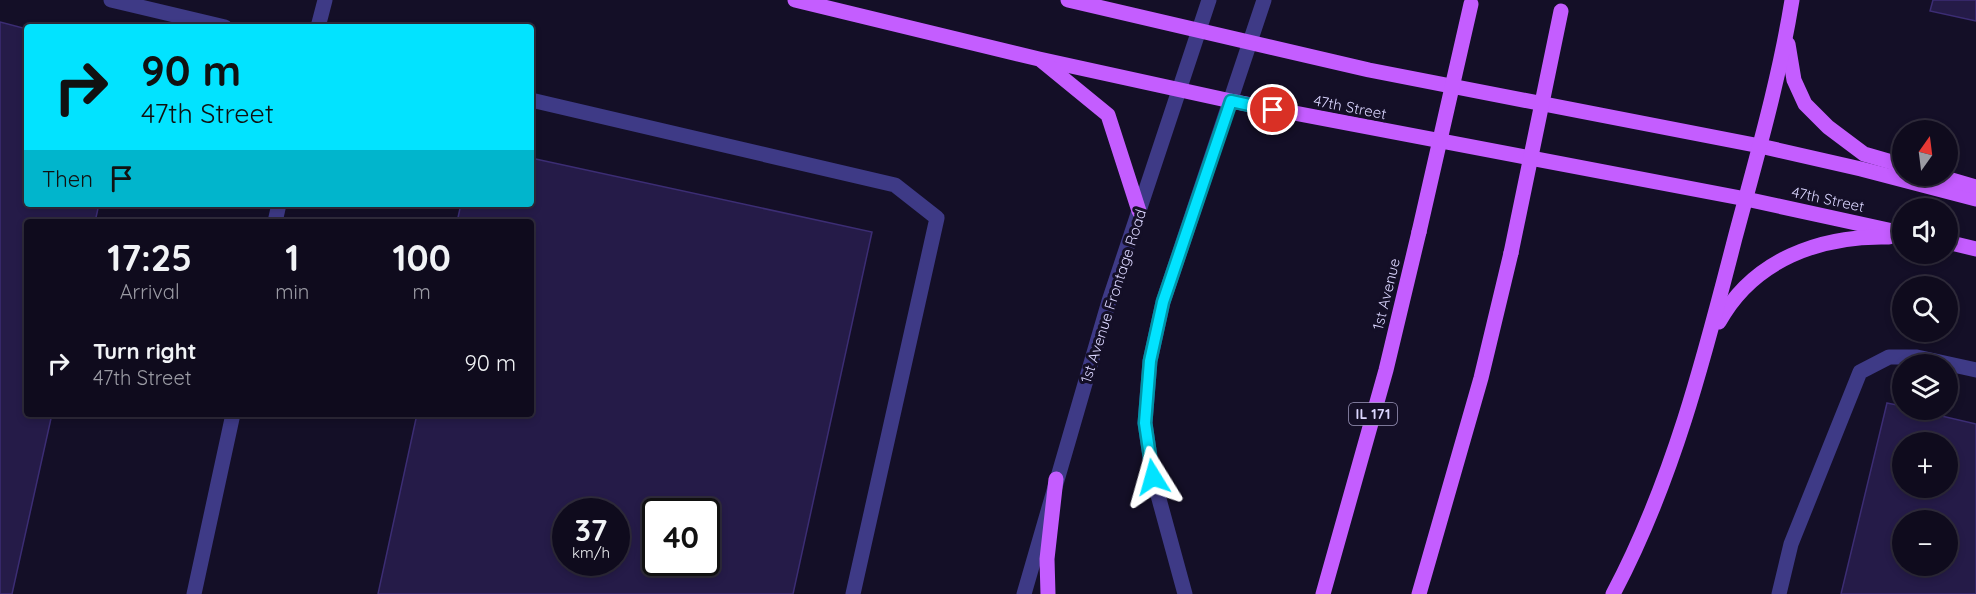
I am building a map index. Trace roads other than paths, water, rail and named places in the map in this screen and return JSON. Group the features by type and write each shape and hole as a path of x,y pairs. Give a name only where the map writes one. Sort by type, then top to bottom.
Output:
{"main road":[{"name":"47th Street","path":"798,0 1039,59 1231,101 1746,199 1892,231"},
{"path":"1068,0 1369,70 1760,146 1976,199"},
{"path":"1613,594 1662,485 1708,341 1760,146 1792,0"},
{"name":"1st Avenue","path":"1323,594 1386,370 1472,2"},
{"path":"1419,594 1481,378 1511,253 1562,6"},
{"path":"1786,33 1794,80 1805,104 1828,127 1864,154 1892,162"},
{"path":"1039,59 1108,115 1140,211"},
{"path":"1958,182 1976,187"},
{"path":"1708,341 1728,305 1753,279 1782,260 1815,245 1869,237 1892,238"},
{"path":"1958,245 1976,249"},
{"path":"1048,594 1047,559 1056,479"}],"street":[{"path":"111,0 212,24"},
{"path":"319,24 326,0"},
{"name":"1st Avenue Frontage Road","path":"1024,594 1109,301 1209,0"},
{"path":"1185,594 1153,477 1145,423 1150,361 1163,302 1264,0"},
{"path":"534,101 895,185 938,218 853,594"},
{"path":"1779,594 1791,544 1860,372 1890,357 1917,357 1976,370"},
{"path":"194,594 232,417"}]}
